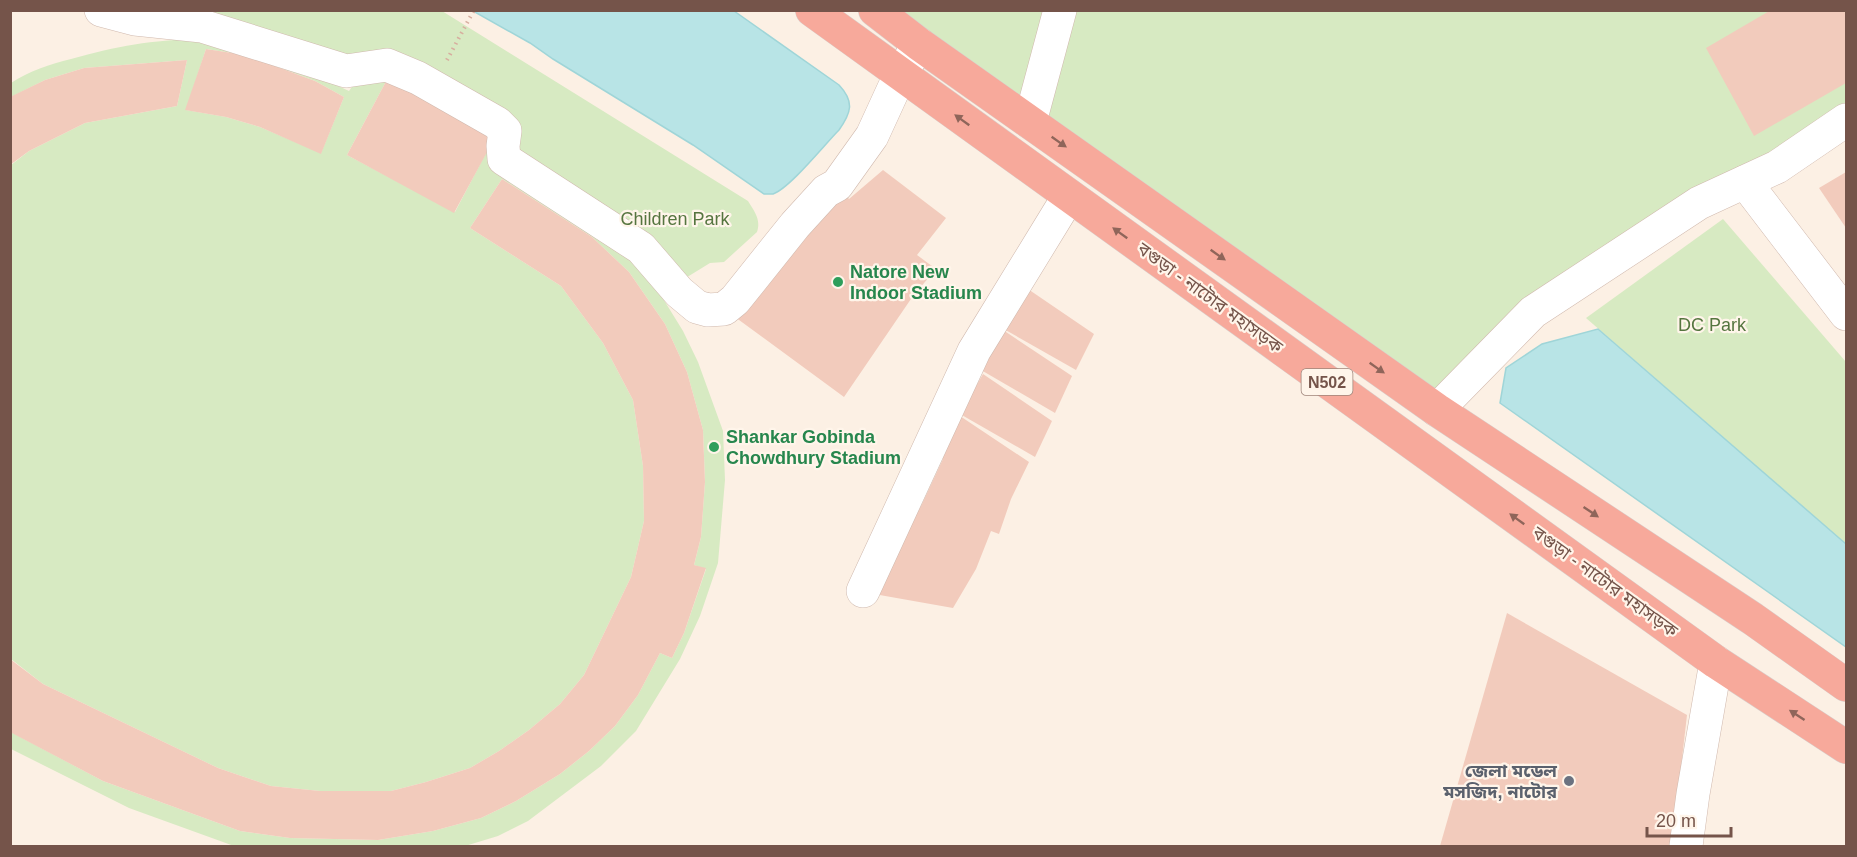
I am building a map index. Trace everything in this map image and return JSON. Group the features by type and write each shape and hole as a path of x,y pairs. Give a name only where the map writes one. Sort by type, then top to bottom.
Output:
{"highway":[{"name":"বগুড়া - নাটোর মহাসড়ক","path":"812,10 1716,662 1846,747"},
{"name":"N502","path":"874,10 1437,410 1753,619 1846,685"},
{"path":"1399,434 1437,410"}],"street":[{"path":"101,10 135,19 202,26 346,71 387,64 434,87 497,123 505,131 504,159 641,248 679,292 697,307 708,310 724,309 735,300 795,225 826,191 837,185 872,136 900,75 920,44"},
{"path":"1030,122 1060,10"},
{"path":"1437,410 1533,312 1699,203 1777,167 1846,120"},
{"path":"1745,182 1846,314"},
{"path":"863,591 974,351 1069,196"},
{"path":"1686,846 1716,662"}],"path":[{"path":"434,87 474,10"}],"green space":[{"name":"Children Park","path":"128,11 442,11 748,201 758,220 757,232 724,262 710,263 684,279 389,68"},
{"path":"875,11 1846,11 1846,120 1533,312 1437,410"},
{"path":"199,39 243,49 299,68 349,91 366,75 390,69 491,121 502,129 495,165 507,176 566,207 615,243 654,284 683,331 698,362 723,431 725,480 718,563 700,616 680,659 636,731 601,766 528,821 498,836 465,846 234,846 129,808 11,749 11,732 103,781 240,831 290,838 378,840 433,831 481,818 516,801 560,774 589,751 615,726 638,695 660,653 672,658 684,633 706,569 694,565 701,537 705,482 703,430 687,372 665,324 629,272 592,237 502,179 470,228 561,286 603,343 633,400 643,466 644,521 631,577 584,675 560,704 529,730 470,768 391,791 320,791 271,786 218,768 43,684 11,659 11,165 29,151 85,123 177,106 187,60 84,68 45,80 11,97 11,83 40,68 88,54 135,44","holes":["206,49 245,55 315,81 344,97 321,153 260,127 226,117 186,110","391,72 498,130 455,212 347,155"]},
{"name":"DC Park","path":"1723,219 1846,362 1846,544 1586,318"}],"water":[{"path":"473,11 734,11 839,85 847,97 850,108 839,130 798,175 773,194 764,194 693,145 530,43"},
{"path":"1598,329 1846,544 1846,647 1500,403 1506,368 1542,344"}],"building":[{"path":"1771,10 1844,10 1846,16 1846,83 1754,136 1706,48"},
{"path":"206,49 245,55 315,81 344,97 321,154 260,127 226,117 185,110"},
{"path":"187,60 177,106 85,123 29,151 10,165 10,97 45,80 84,68"},
{"path":"391,72 499,130 454,213 347,155"},
{"name":"Natore New Indoor Stadium","path":"883,170 946,218 917,255 936,269 913,296 844,397 724,309 837,185 849,199"},
{"path":"1846,172 1846,228 1819,188"},
{"path":"502,179 592,237 629,272 665,324 687,372 703,430 705,482 701,537 694,565 706,568 684,633 672,658 660,653 638,695 615,726 560,774 516,801 481,818 433,831 378,840 290,838 240,831 103,781 10,732 10,659 43,684 218,768 271,786 320,791 391,791 470,768 529,730 560,704 584,675 631,577 644,521 643,466 633,400 603,343 561,286 470,228"},
{"path":"1025,287 1094,334 1076,370 1002,328"},
{"path":"1003,330 1072,376 1055,413 981,370"},
{"path":"983,374 1052,421 1035,457 960,414"},
{"path":"960,416 1029,462 1011,499 999,534 991,531 976,569 953,608 874,594 922,504 943,459 937,456"},
{"name":"জেলা মডেল মসজিদ, নাটোর","path":"1507,613 1687,715 1672,846 1440,846"}],"place":[{"name":"Natore New Indoor Stadium","path":"838,282"},
{"name":"Shankar Gobinda Chowdhury Stadium","path":"714,447"},
{"name":"জেলা মডেল মসজিদ, নাটোর","path":"1569,781"}]}
